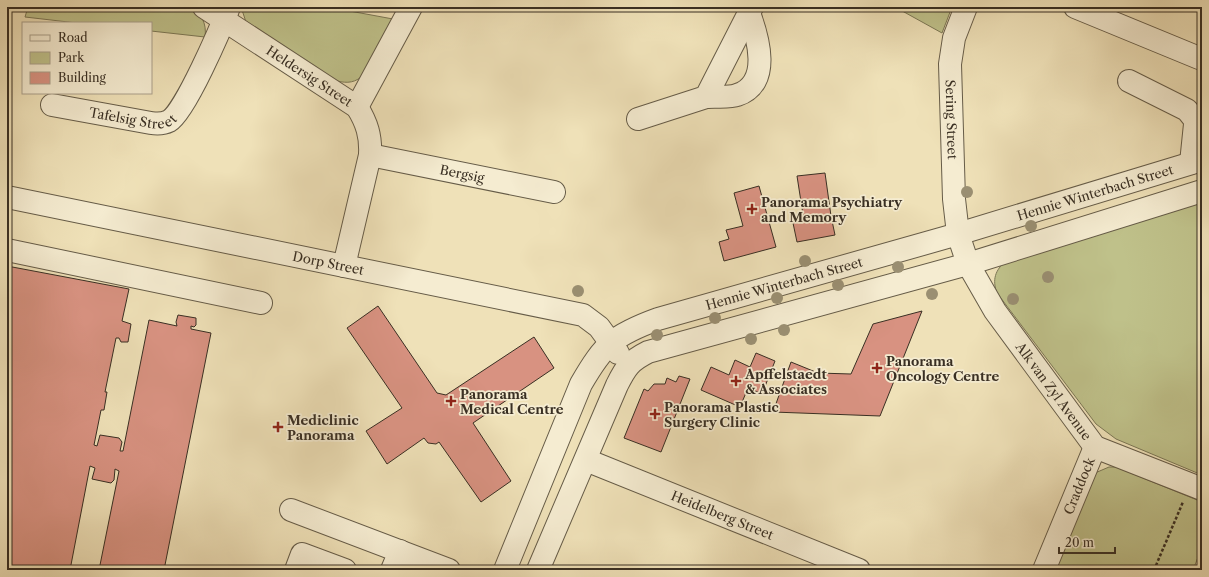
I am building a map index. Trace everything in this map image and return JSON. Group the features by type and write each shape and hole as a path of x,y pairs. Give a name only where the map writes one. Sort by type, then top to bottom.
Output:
{"street":[{"name":"Heldersig Street","path":"204,7 227,13 357,107 368,126 371,140 370,155 344,266"},
{"path":"357,107 411,7"},
{"name":"Sering Street","path":"958,234 952,172 950,64 954,38 966,7"},
{"path":"1075,7 1115,14 1199,58"},
{"path":"706,96 750,10"},
{"path":"638,119 706,96 736,96 750,87 757,80 759,67 759,47 750,10"},
{"name":"Tafelsig Street","path":"52,105 151,124 162,124 170,121 183,107 227,13"},
{"path":"1129,82 1187,110 1192,116 1195,124 1196,161"},
{"name":"Bergsig","path":"370,155 554,192"},
{"name":"Hennie Winterbach Street","path":"505,570 581,384 594,361 611,341 639,326 658,319 958,234 1196,161"},
{"path":"538,570 626,366 648,352 968,264 1202,191"},
{"name":"Dorp Street","path":"7,197 583,315 600,327 611,341 626,366"},
{"name":"Alk van Zyl Avenue","path":"958,234 968,264 995,311 1095,447 1196,486"},
{"path":"7,250 261,303"},
{"name":"Craddock","path":"1044,570 1095,447"},
{"name":"Heidelberg Street","path":"586,460 859,570"},
{"path":"291,510 396,560 449,570"},
{"path":"296,570 302,554 345,570"}],"path":[{"path":"1154,570 1196,486 1202,455"}],"green space":[{"path":"28,7 190,7 200,15 204,23 205,37 152,31 152,22 68,22 25,17"},
{"path":"241,7 328,7 393,19 365,73 355,81 341,82 334,80 246,22"},
{"path":"895,7 952,7 942,33"},
{"path":"1202,202 1202,475 1116,439 1096,424 997,293 995,280 999,268 1006,261"},
{"path":"1109,467 1116,467 1202,502 1202,547 1193,570 1054,570 1095,473"}],"building":[{"path":"825,173 831,216 804,221 797,176"},
{"name":"Panorama Psychiatry and Memory","path":"759,186 776,247 724,261 719,242 729,239 726,230 743,226 734,193"},
{"path":"831,216 835,235 797,242 793,223"},
{"path":"7,266 129,289 122,321 131,324 128,342 121,342 119,338 116,338 105,392 107,392 104,410 101,410 94,445 97,446 100,435 119,438 122,442 120,451 123,451 149,320 177,326 176,322 178,315 196,318 196,325 194,327 191,326 191,329 211,333 164,570 99,570 119,471 115,469 114,480 111,483 92,479 95,468 90,466 70,570 7,570"},
{"name":"Panorama Medical Centre","path":"378,306 437,393 446,395 534,337 554,368 473,423 511,481 481,502 439,442 436,444 428,443 424,438 387,464 366,431 402,408 347,328"},
{"name":"Panorama Oncology Centre","path":"922,311 880,416 773,412 791,362 818,373 851,374 873,324"},
{"name":"Apffelstaedt & Associates","path":"756,353 775,361 762,394 748,388 740,407 701,390 711,367 729,375 735,360 750,367"},
{"name":"Panorama Plastic Surgery Clinic","path":"679,376 690,379 661,452 624,438 644,389 648,391 654,384 665,384 667,378 676,382"}],"place":[{"name":"Panorama Psychiatry and Memory","path":"752,209"},
{"name":"Panorama Oncology Centre","path":"877,368"},
{"name":"Apffelstaedt & Associates","path":"736,381"},
{"name":"Panorama Medical Centre","path":"451,401"},
{"name":"Panorama Plastic Surgery Clinic","path":"655,414"},
{"name":"Mediclinic Panorama","path":"278,427"}]}
